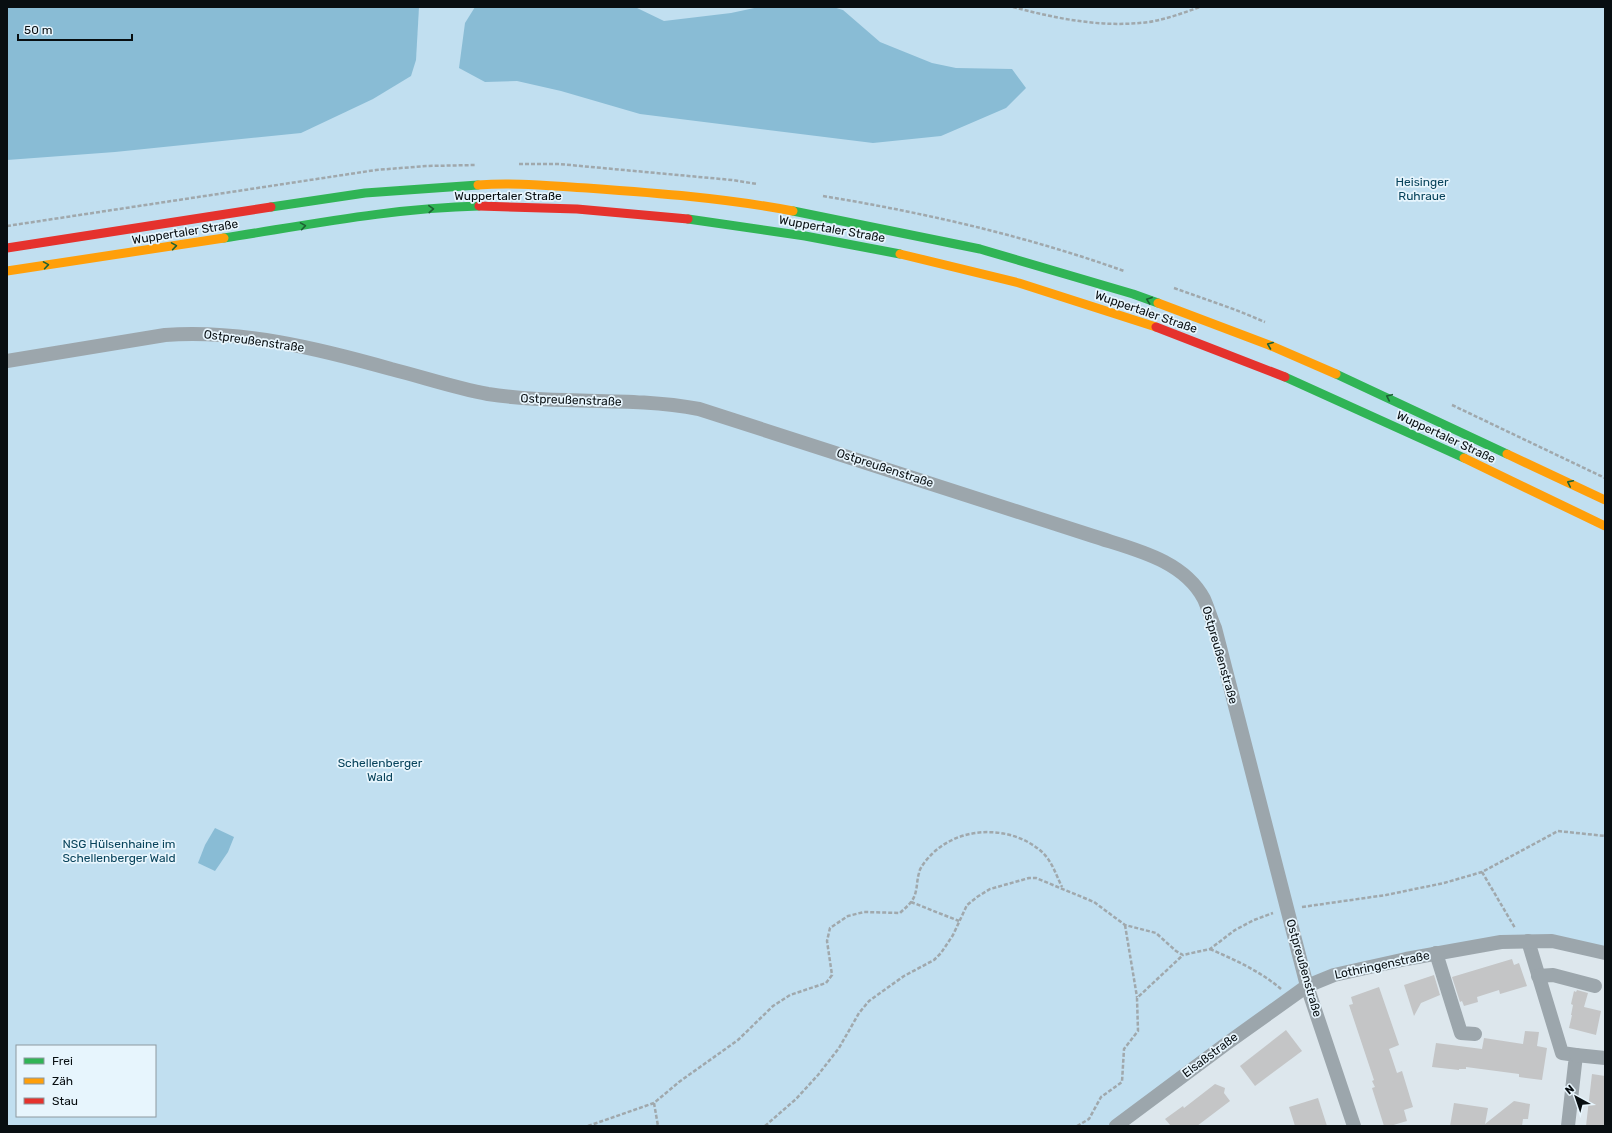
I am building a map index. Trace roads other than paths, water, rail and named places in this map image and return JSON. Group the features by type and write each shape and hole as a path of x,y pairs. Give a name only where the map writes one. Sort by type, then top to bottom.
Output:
{"main road":[{"name":"Wuppertaler Straße","path":"7,248 365,193 502,183 628,191 756,204 829,216 973,248 1133,294 1269,345 1363,385 1605,500"},
{"name":"Wuppertaler Straße","path":"7,271 359,217 424,210 492,206 564,208 728,223 773,230 900,254 1062,295 1140,321 1222,351 1331,397 1605,526"}],"street":[{"name":"Ostpreußenstraße","path":"7,361 165,335 188,333 217,334 263,340 360,360 487,394 525,399 651,402 699,408 1150,556 1172,566 1184,575 1204,598 1209,613 1307,986 1354,1126"},
{"path":"1528,941 1562,1053 1605,1058"},
{"name":"Lothringenstraße","path":"1307,986 1348,971 1436,953 1501,942 1552,941 1605,953"},
{"name":"Lothringenstraße","path":"1436,953 1461,1033 1475,1034"},
{"path":"1538,976 1553,975 1595,986"},
{"name":"Elsaßstraße","path":"1116,1126 1307,986"},
{"path":"1568,1126 1576,1055"}],"park label":[{"name":"Heisinger Ruhraue","path":"1422,189"},
{"name":"Schellenberger Wald","path":"380,770"},
{"name":"NSG Hülsenhaine im Schellenberger Wald","path":"119,851"}]}
